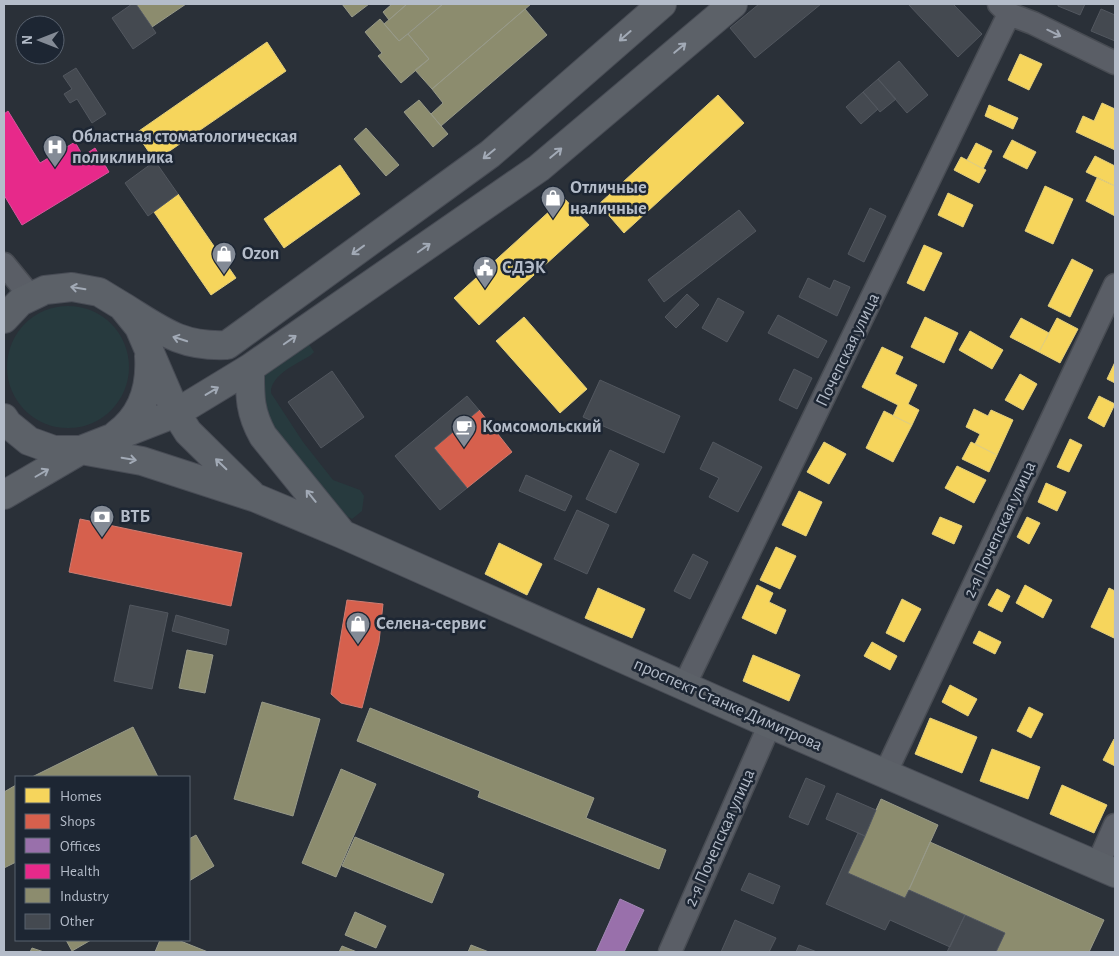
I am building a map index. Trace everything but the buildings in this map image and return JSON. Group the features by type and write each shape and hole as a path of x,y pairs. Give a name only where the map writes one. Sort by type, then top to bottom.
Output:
{"main road":[{"path":"13,308 45,290 72,286 99,292 171,336 202,346 227,345 490,154 662,4"},
{"path":"4,418 8,424 29,441 54,450 93,446 176,413 250,368 539,168 733,4"},
{"path":"122,306 139,327 176,413 188,432 256,498"},
{"path":"4,495 128,426 143,404 150,379 149,352"},
{"name":"проспект Станке Димитрова","path":"250,368 250,407 256,424 263,436 342,534"},
{"name":"проспект Станке Димитрова","path":"93,446 256,498 342,534 684,684 770,724 1106,870"}],"street":[{"path":"1004,9 1115,63"},
{"name":"Почепская улица","path":"684,684 1004,9"},
{"path":"4,264 13,308"},
{"name":"2-я Почепская улица","path":"885,774 1115,285"},
{"name":"2-я Почепская улица","path":"670,952 770,724"},
{"path":"1106,870 1115,826"}],"green space":[{"path":"68,306 91,310 111,324 125,344 129,367 125,390 111,410 91,424 68,428 45,424 25,410 11,390 7,367 11,344 25,324 45,310"},
{"path":"309,344 314,352 280,375 272,387 271,393 303,442 333,480 360,490 364,496 362,511 352,519 336,509 309,482 275,432 257,399 265,366"}],"place":[{"name":"Областная стоматологическая поликлиника","path":"55,168"},
{"name":"Отличные наличные","path":"553,219"},
{"name":"Ozon","path":"224,275"},
{"name":"СДЭК","path":"485,289"},
{"name":"Комсомольский","path":"464,448"},
{"name":"ВТБ","path":"102,538"},
{"name":"Селена-сервис","path":"358,645"}]}
